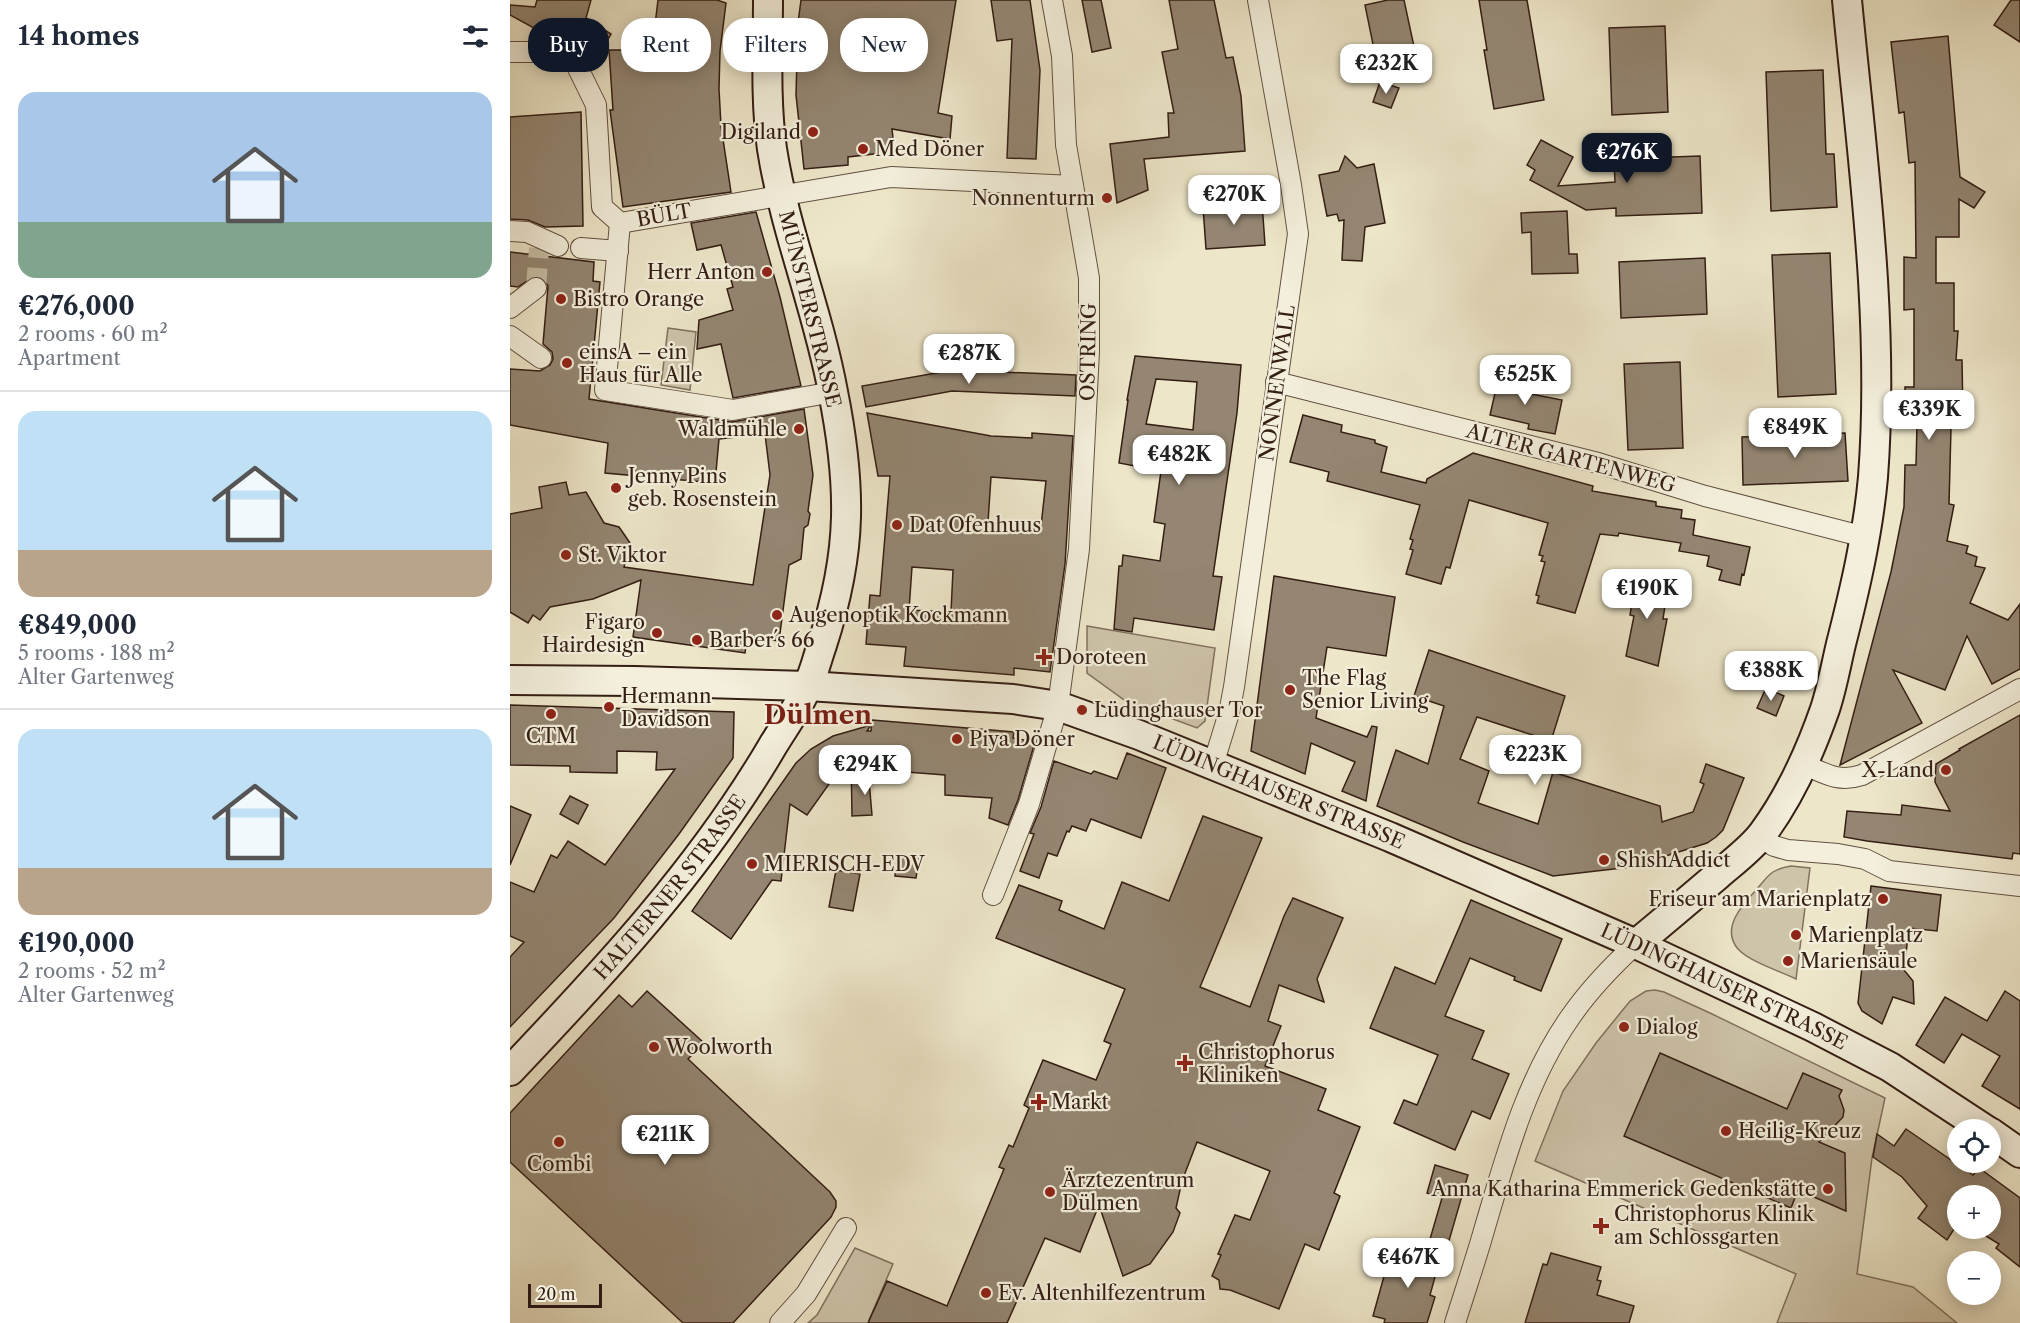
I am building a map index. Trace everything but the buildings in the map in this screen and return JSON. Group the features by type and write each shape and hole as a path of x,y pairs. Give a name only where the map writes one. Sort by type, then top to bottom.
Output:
{"street":[{"name":"MÜNSTERSTRASSE","path":"768,0 772,147 781,195 818,326 833,392 845,479 846,516 843,553 831,617 808,686"},
{"name":"OSTRING","path":"993,895 1029,804 1058,705 1079,549 1089,351 1089,278 1066,144 1062,56 1052,0"},
{"name":"NONNENWALL","path":"1213,765 1234,687 1298,234 1258,0"},
{"path":"1455,1323 1500,1176 1527,1099 1568,1020 1595,984 1636,944 1761,836 1781,807 1803,764 1825,708 1865,537 1873,468 1876,405 1875,324 1869,225 1847,0"},
{"path":"510,52 570,52 596,105 602,207 620,223"},
{"name":"BÜLT","path":"833,392 733,410 605,390 599,368 618,251 620,223 891,177 1073,186"},
{"path":"510,231 527,232 546,244"},
{"path":"581,248 618,251"},
{"path":"510,308 536,288"},
{"path":"510,336 541,358"},
{"name":"ALTER GARTENWEG","path":"1276,382 1598,463 1705,496 1865,537"},
{"name":"LÜDINGHAUSER STRASSE","path":"510,680 808,686 1012,699 1058,705 1139,735 1412,846 1636,944 1890,1067 1969,1119"},
{"name":"HALTERNER STRASSE","path":"510,1071 657,911 753,779 808,686"},
{"path":"1803,764 1834,777 1849,779 1862,775 2020,688"},
{"path":"1761,836 1774,846 1788,850 1838,854 1865,859 1889,871 2020,886"},
{"path":"2001,1140 2020,1153"},
{"path":"780,1323 806,1294 846,1228"}],"shaded area":[{"path":"668,328 696,332 690,390 661,385"},
{"path":"1087,626 1215,648 1205,721 1197,728 1127,702 1087,673"},
{"path":"1791,866 1810,868 1796,979 1743,954 1733,941 1731,933 1735,917 1740,909 1765,880 1775,871"},
{"path":"1655,990 1710,1013 1885,1098 1872,1158 1857,1274 1913,1287 1957,1323 1777,1323 1796,1274 1535,1161 1563,1091 1596,1043 1630,1001 1646,991"},
{"path":"855,1248 893,1264 869,1320 873,1323 808,1323 817,1315"}],"tunnel":[{"path":"536,288 539,248"}],"place":[{"name":"Digiland","path":"813,132"},
{"name":"Med Döner","path":"863,149"},
{"name":"Nonnenturm","path":"1107,198"},
{"name":"Herr Anton","path":"767,272"},
{"name":"Bistro Orange","path":"561,299"},
{"name":"einsA – ein Haus für Alle","path":"567,363"},
{"name":"Waldmühle","path":"799,429"},
{"name":"Jenny Pins geb. Rosenstein","path":"616,488"},
{"name":"Dat Ofenhuus","path":"897,525"},
{"name":"St. Viktor","path":"566,555"},
{"name":"Augenoptik Kockmann","path":"777,615"},
{"name":"Figaro Hairdesign","path":"657,633"},
{"name":"Barber´s 66","path":"697,640"},
{"name":"Doroteen","path":"1044,657"},
{"name":"The Flag Senior Living","path":"1290,690"},
{"name":"Hermann Davidson","path":"609,707"},
{"name":"Lüdinghauser Tor","path":"1082,710"},
{"name":"CTM","path":"551,714"},
{"name":"Piya Döner","path":"957,739"},
{"name":"X-Land","path":"1946,770"},
{"name":"ShishAddict","path":"1604,860"},
{"name":"MIERISCH-EDV","path":"752,864"},
{"name":"Friseur am Marienplatz","path":"1883,899"},
{"name":"Marienplatz","path":"1796,935"},
{"name":"Mariensäule","path":"1788,961"},
{"name":"Dialog","path":"1624,1027"},
{"name":"Woolworth","path":"654,1047"},
{"name":"Christophorus Kliniken","path":"1185,1063"},
{"name":"Markt","path":"1039,1102"},
{"name":"Heilig-Kreuz","path":"1726,1131"},
{"name":"Combi","path":"559,1142"},
{"name":"Anna Katharina Emmerick Gedenkstätte","path":"1828,1189"},
{"name":"Ärztezentrum Dülmen","path":"1050,1192"},
{"name":"Christophorus Klinik am Schlossgarten","path":"1601,1226"},
{"name":"Ev. Altenhilfezentrum","path":"986,1293"}],"district":[{"name":"Dülmen","path":"818,715"}]}
